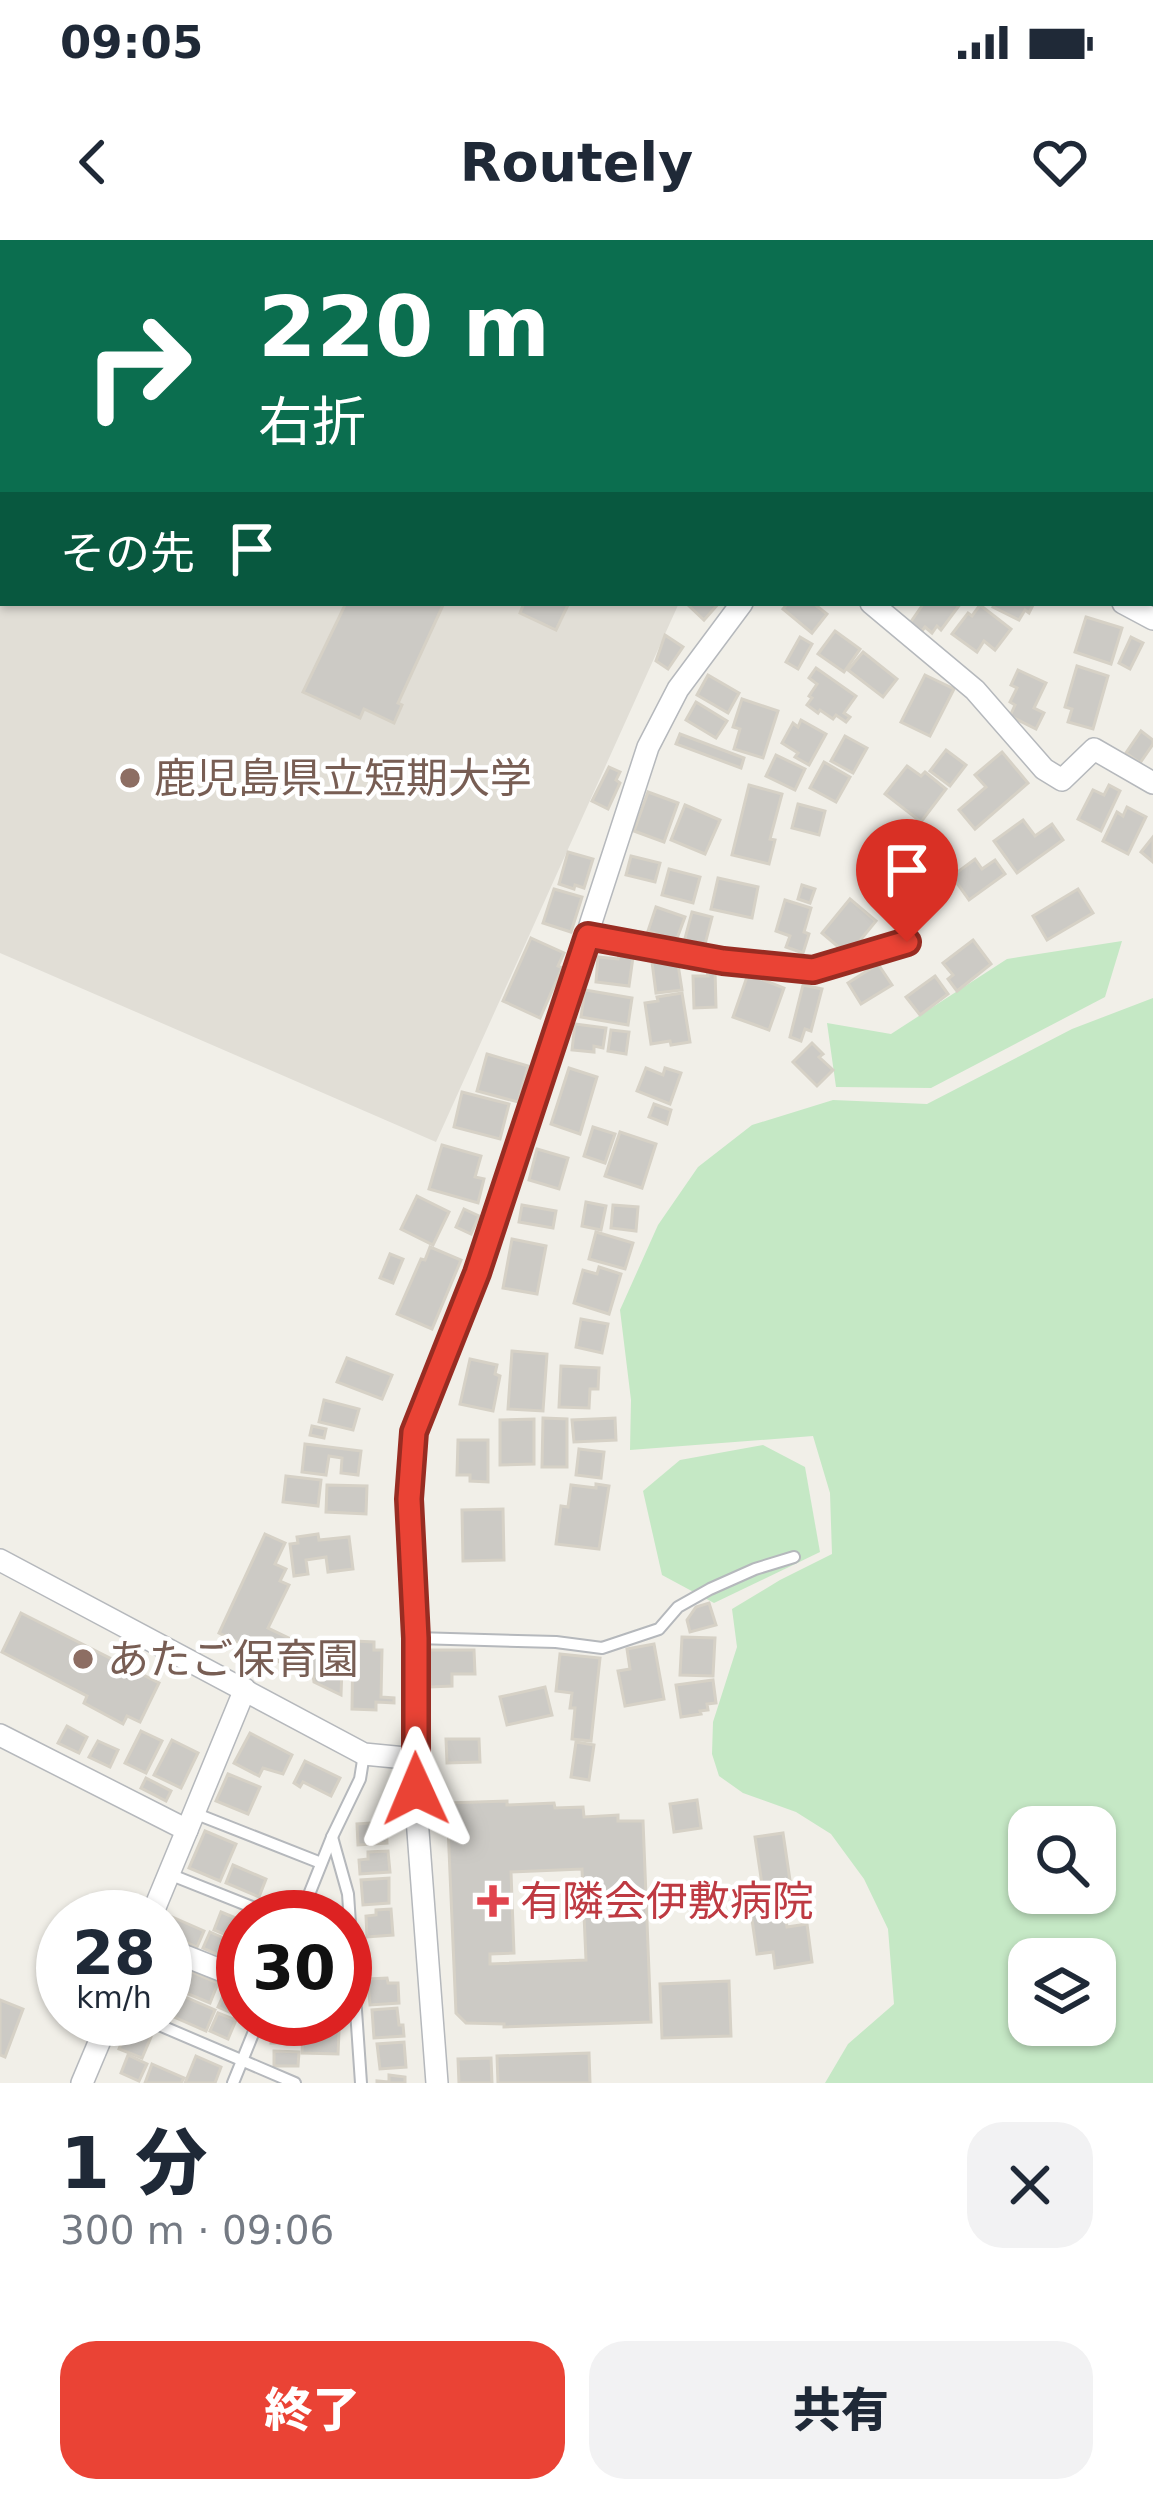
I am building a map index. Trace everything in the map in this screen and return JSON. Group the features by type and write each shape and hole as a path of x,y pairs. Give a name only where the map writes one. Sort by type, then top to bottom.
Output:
{"street":[{"path":"437,2083 417,1818 409,1499 414,1432 477,1273 648,747 678,689 740,606"},
{"path":"875,606 975,690 1044,769 1063,780 1094,749 1153,783"},
{"path":"0,1560 364,1754 416,1760"},
{"path":"163,1890 245,1689"},
{"path":"0,1735 191,1821"},
{"path":"90,2081 101,2046"}],"lane":[{"path":"588,936 723,961 813,970 907,942"},
{"path":"416,1638 602,1648 659,1629 678,1607 710,1589 794,1557"},
{"path":"310,1890 360,1778 364,1754"},
{"path":"191,1821 321,1863"},
{"path":"332,1837 348,1894 361,2083"},
{"path":"169,1874 216,1893"},
{"path":"192,2039 295,2083"},
{"path":"233,2083 248,2046"}],"shaded area":[{"path":"0,606 678,606 436,1142 0,953"}],"green space":[{"path":"1122,941 1105,997 931,1088 836,1087 827,1023 891,1034 1007,959"},
{"path":"1153,998 1153,2083 825,2083 848,2044 894,2004 888,1929 864,1879 831,1834 796,1812 743,1793 719,1776 712,1754 713,1722 737,1647 732,1609 832,1554 830,1493 813,1436 630,1450 631,1400 620,1310 658,1225 698,1167 752,1125 833,1100 927,1104 1072,1029"},
{"path":"763,1445 805,1467 820,1552 714,1603 662,1575 643,1491 680,1460"}],"building":[{"path":"345,606 443,606 398,703 402,705 394,723 364,709 360,718 303,692"},
{"path":"523,606 568,606 556,630 520,613"},
{"path":"689,606 716,606 704,620"},
{"path":"817,606 827,614 812,633 783,609"},
{"path":"922,606 959,606 941,630 937,626 932,633 925,627 922,631 910,623"},
{"path":"981,606 1011,629 995,650 984,641 977,652 952,634 968,613 972,616"},
{"path":"994,606 1032,606 1019,620"},
{"path":"1086,617 1122,628 1111,664 1075,652"},
{"path":"835,631 860,649 844,672 818,654"},
{"path":"665,635 683,647 668,669 656,661"},
{"path":"800,637 812,644 798,669 786,662"},
{"path":"1131,637 1143,643 1130,669 1119,663"},
{"path":"863,652 897,679 883,697 848,670"},
{"path":"1077,666 1108,676 1093,729 1068,722 1072,709 1065,707"},
{"path":"816,668 856,696 844,713 850,717 846,722 807,705 817,684 809,678"},
{"path":"1018,670 1046,683 1034,708 1044,713 1036,729 1010,716 1017,688 1011,685"},
{"path":"708,675 739,693 728,713 697,695"},
{"path":"925,675 954,689 930,736 901,722"},
{"path":"742,699 778,711 763,758 734,749 740,729 733,727"},
{"path":"696,702 727,721 716,738 686,720"},
{"path":"801,720 826,734 809,765 782,743 793,723 798,727"},
{"path":"1141,731 1153,744 1140,763 1126,753"},
{"path":"680,734 744,758 741,768 676,744"},
{"path":"845,736 867,748 853,773 831,761"},
{"path":"946,750 966,765 950,786 930,771"},
{"path":"1002,752 1028,783 975,829 959,810 986,787 975,775"},
{"path":"776,755 805,769 795,790 766,776"},
{"path":"824,762 850,777 836,802 810,788"},
{"path":"907,766 921,776 925,772 946,789 921,822 885,794"},
{"path":"609,767 620,772 616,780 620,783 608,809 592,801"},
{"path":"749,785 782,794 769,864 732,855"},
{"path":"1109,785 1120,791 1101,831 1078,819 1093,790 1104,795"},
{"path":"648,792 678,803 664,842 634,831"},
{"path":"798,804 825,811 819,835 792,828"},
{"path":"685,805 720,820 705,854 671,840"},
{"path":"1127,807 1146,817 1128,854 1103,841 1117,812 1123,816"},
{"path":"1023,820 1035,836 1052,824 1063,840 1017,873 994,841"},
{"path":"1153,837 1153,862 1141,852"},
{"path":"568,852 593,859 584,888 559,884"},
{"path":"631,856 660,863 655,882 626,875"},
{"path":"975,859 982,869 995,860 1005,874 969,900 952,876"},
{"path":"669,869 700,877 693,903 662,895"},
{"path":"718,878 758,887 752,918 711,909"},
{"path":"802,885 815,889 810,903 798,899"},
{"path":"554,889 582,897 571,932 543,923"},
{"path":"1078,889 1093,913 1047,940 1033,916"},
{"path":"850,899 876,921 848,955 822,933"},
{"path":"785,900 811,908 803,953 786,947 790,936 776,931"},
{"path":"656,907 685,917 676,941 648,931"},
{"path":"692,912 712,917 703,952 683,946"},
{"path":"531,938 564,953 540,1018 503,1001"},
{"path":"973,940 991,964 957,991 943,963"},
{"path":"619,955 633,957 629,986 596,982 598,957 618,959"},
{"path":"677,958 682,990 656,993 652,962"},
{"path":"878,964 892,985 861,1004 848,983"},
{"path":"707,970 715,970 716,1007 694,1008 693,976 708,976"},
{"path":"748,974 784,988 769,1030 733,1017"},
{"path":"935,976 948,994 920,1015 906,997"},
{"path":"803,985 822,989 811,1031 805,1029 801,1041 790,1037"},
{"path":"585,990 632,998 628,1025 581,1017"},
{"path":"682,993 690,1042 651,1044 645,1003"},
{"path":"575,1024 606,1028 603,1048 572,1050"},
{"path":"611,1030 629,1032 626,1054 608,1051"},
{"path":"812,1043 833,1070 817,1086 793,1062"},
{"path":"487,1054 528,1066 518,1102 477,1091"},
{"path":"569,1068 597,1077 580,1134 551,1124"},
{"path":"646,1068 663,1075 665,1068 681,1073 670,1104 637,1091"},
{"path":"462,1092 509,1104 500,1139 454,1127"},
{"path":"654,1104 671,1110 667,1124 649,1117"},
{"path":"593,1127 615,1134 605,1163 584,1156"},
{"path":"620,1132 656,1144 642,1188 605,1176"},
{"path":"442,1145 481,1156 475,1177 484,1179 478,1203 429,1189"},
{"path":"537,1149 568,1158 559,1189 529,1180"},
{"path":"417,1196 449,1212 433,1245 401,1229"},
{"path":"586,1202 606,1206 601,1230 582,1226"},
{"path":"522,1205 556,1211 553,1228 519,1222"},
{"path":"613,1205 638,1207 636,1231 611,1228"},
{"path":"464,1209 479,1216 471,1234 456,1227"},
{"path":"596,1232 633,1243 625,1269 589,1259"},
{"path":"512,1239 546,1246 537,1294 503,1288"},
{"path":"430,1247 461,1260 432,1329 397,1314"},
{"path":"390,1254 403,1259 393,1283 380,1278"},
{"path":"599,1267 621,1274 609,1314 574,1303 583,1270 597,1274"},
{"path":"581,1319 608,1324 602,1353 576,1347"},
{"path":"512,1351 547,1354 543,1411 508,1409"},
{"path":"347,1358 392,1375 382,1399 337,1382"},
{"path":"470,1359 497,1365 495,1374 500,1376 493,1411 460,1404"},
{"path":"561,1366 599,1368 598,1389 590,1389 589,1408 559,1407"},
{"path":"324,1400 359,1409 353,1430 319,1422"},
{"path":"543,1418 567,1419 567,1467 542,1467"},
{"path":"615,1418 616,1440 574,1442 572,1420"},
{"path":"534,1419 534,1464 500,1465 500,1420"},
{"path":"312,1426 326,1429 324,1438 310,1435"},
{"path":"458,1440 488,1440 488,1482 457,1475"},
{"path":"305,1444 361,1451 358,1475 341,1473 342,1458 329,1456 326,1475 302,1472"},
{"path":"579,1449 604,1452 601,1478 576,1475"},
{"path":"286,1476 321,1480 318,1506 283,1502"},
{"path":"596,1484 609,1486 599,1549 556,1544 561,1506 568,1507 571,1485 596,1488"},
{"path":"327,1485 367,1486 366,1514 326,1512"},
{"path":"503,1509 504,1560 463,1561 462,1510"},
{"path":"265,1534 285,1543 275,1564 286,1569 280,1581 289,1585 268,1628 299,1643 288,1666 219,1633"},
{"path":"318,1534 319,1540 349,1537 353,1569 328,1572 326,1557 306,1560 308,1574 294,1576 290,1544 298,1543 297,1537"},
{"path":"709,1603 716,1625 690,1632 687,1620 696,1607"},
{"path":"21,1613 159,1683 140,1722 127,1716 123,1724 84,1703 87,1696 2,1652"},
{"path":"682,1637 715,1638 713,1676 680,1675"},
{"path":"308,1641 343,1642 341,1695 314,1682"},
{"path":"353,1641 374,1642 374,1650 382,1650 381,1697 394,1698 394,1703 376,1702 376,1710 352,1709"},
{"path":"654,1644 664,1699 625,1706 618,1671 630,1669 627,1649"},
{"path":"429,1650 474,1650 475,1674 452,1674 452,1686 430,1687"},
{"path":"560,1654 600,1658 591,1741 572,1739 572,1693 556,1691"},
{"path":"713,1680 716,1703 707,1704 708,1710 701,1714 681,1717 676,1685"},
{"path":"545,1687 552,1715 507,1725 500,1697"},
{"path":"67,1726 87,1737 79,1753 58,1743"},
{"path":"141,1731 162,1741 146,1773 125,1763"},
{"path":"250,1733 292,1755 283,1774 263,1768 259,1776 234,1763"},
{"path":"446,1739 479,1739 480,1762 447,1763"},
{"path":"172,1740 198,1753 181,1788 154,1775"},
{"path":"98,1741 118,1750 110,1767 89,1757"},
{"path":"576,1742 594,1745 589,1780 571,1777"},
{"path":"305,1761 340,1778 331,1796 303,1782 300,1787 294,1783"},
{"path":"228,1774 260,1787 248,1814 216,1801"},
{"path":"146,1778 171,1791 166,1801 141,1788"},
{"path":"697,1800 701,1828 674,1832 670,1804"},
{"path":"447,1803 554,1803 555,1808 583,1807 584,1817 618,1815 618,1821 643,1821 651,2022 504,2027 466,2023 456,2013","holes":["582,1869 586,1960 490,1964 490,1954 514,1953 511,1872"]},
{"path":"386,1822 387,1843 358,1845 357,1824"},
{"path":"205,1831 236,1844 220,1881 189,1868"},
{"path":"783,1833 791,1887 763,1891 755,1837"},
{"path":"388,1851 390,1872 360,1874 359,1860 368,1859 368,1852"},
{"path":"233,1865 266,1879 262,1890 242,1890 226,1883"},
{"path":"389,1878 389,1903 372,1904 372,1890 362,1890 361,1880"},
{"path":"782,1894 787,1927 807,1924 812,1962 775,1968 773,1952 757,1954 749,1899"},
{"path":"391,1909 393,1935 372,1937 376,1910"},
{"path":"192,1926 204,1931 197,1947 192,1945"},
{"path":"210,1932 216,1935 216,1954 203,1948"},
{"path":"192,1972 216,1982 210,2003 192,1996"},
{"path":"372,1979 398,1983 399,2003 372,2005"},
{"path":"729,1981 731,2036 662,2038 660,1984"},
{"path":"0,2000 23,2009 5,2057 0,2055"},
{"path":"192,2000 215,2010 206,2031 192,2025"},
{"path":"397,2008 404,2036 374,2038 372,2010"},
{"path":"404,2042 406,2067 380,2069 377,2044"},
{"path":"120,2046 147,2046 142,2058"},
{"path":"302,2046 338,2046 338,2054 302,2053"},
{"path":"274,2051 299,2052 298,2066 274,2066"},
{"path":"589,2053 590,2083 498,2083 497,2056"},
{"path":"128,2055 147,2064 139,2081 121,2073"},
{"path":"196,2056 221,2067 215,2083 185,2083"},
{"path":"491,2058 492,2083 459,2083 458,2059"},
{"path":"152,2064 184,2078 181,2083 145,2083"},
{"path":"389,2075 405,2077 405,2083 377,2083 389,2082"}],"place":[{"name":"鹿児島県立短期大学","path":"130,778"},
{"name":"あたご保育園","path":"83,1659"},
{"name":"有隣会伊敷病院","path":"493,1901"}],"route":[{"path":"416,1789 416,1638 409,1499 414,1432 477,1273 588,936 723,961 813,970 907,942"}]}
